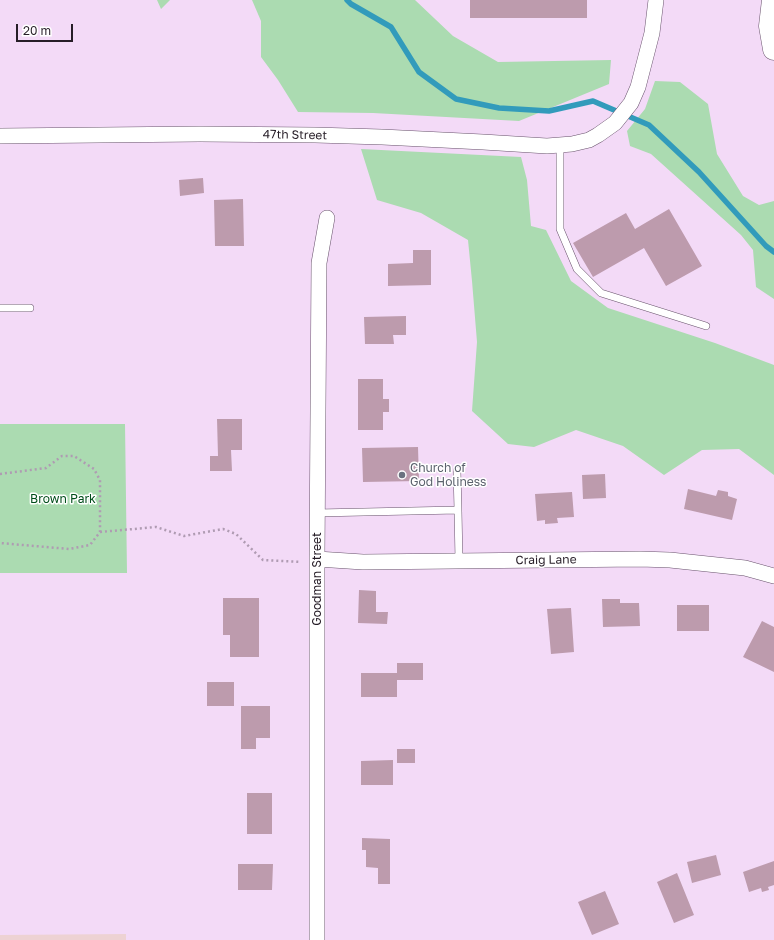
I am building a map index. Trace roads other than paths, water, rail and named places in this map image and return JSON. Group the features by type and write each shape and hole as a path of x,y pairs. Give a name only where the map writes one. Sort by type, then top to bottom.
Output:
{"highway":[{"path":"773,0 770,26 774,49"}],"street":[{"name":"47th Street","path":"0,136 192,134 315,135 547,146 572,144 588,140 615,123 631,102 638,87 652,33 656,0"},
{"name":"Goodman Street","path":"317,940 317,513 319,263 327,218"},
{"name":"Craig Lane","path":"317,560 363,562 670,560 745,568 774,576"}],"lane":[{"path":"560,145 560,229 577,269 601,293 706,326"},
{"path":"0,308 30,308"},
{"path":"457,470 459,561"},
{"path":"317,513 458,510"}],"waterway":[{"path":"347,0 351,4 391,27 419,72 456,99 499,108 549,111 593,101 649,125 699,172 766,246 774,252"}],"place":[{"name":"Church of God Holiness","path":"402,475"}],"park label":[{"name":"Brown Park","path":"63,499"}]}
